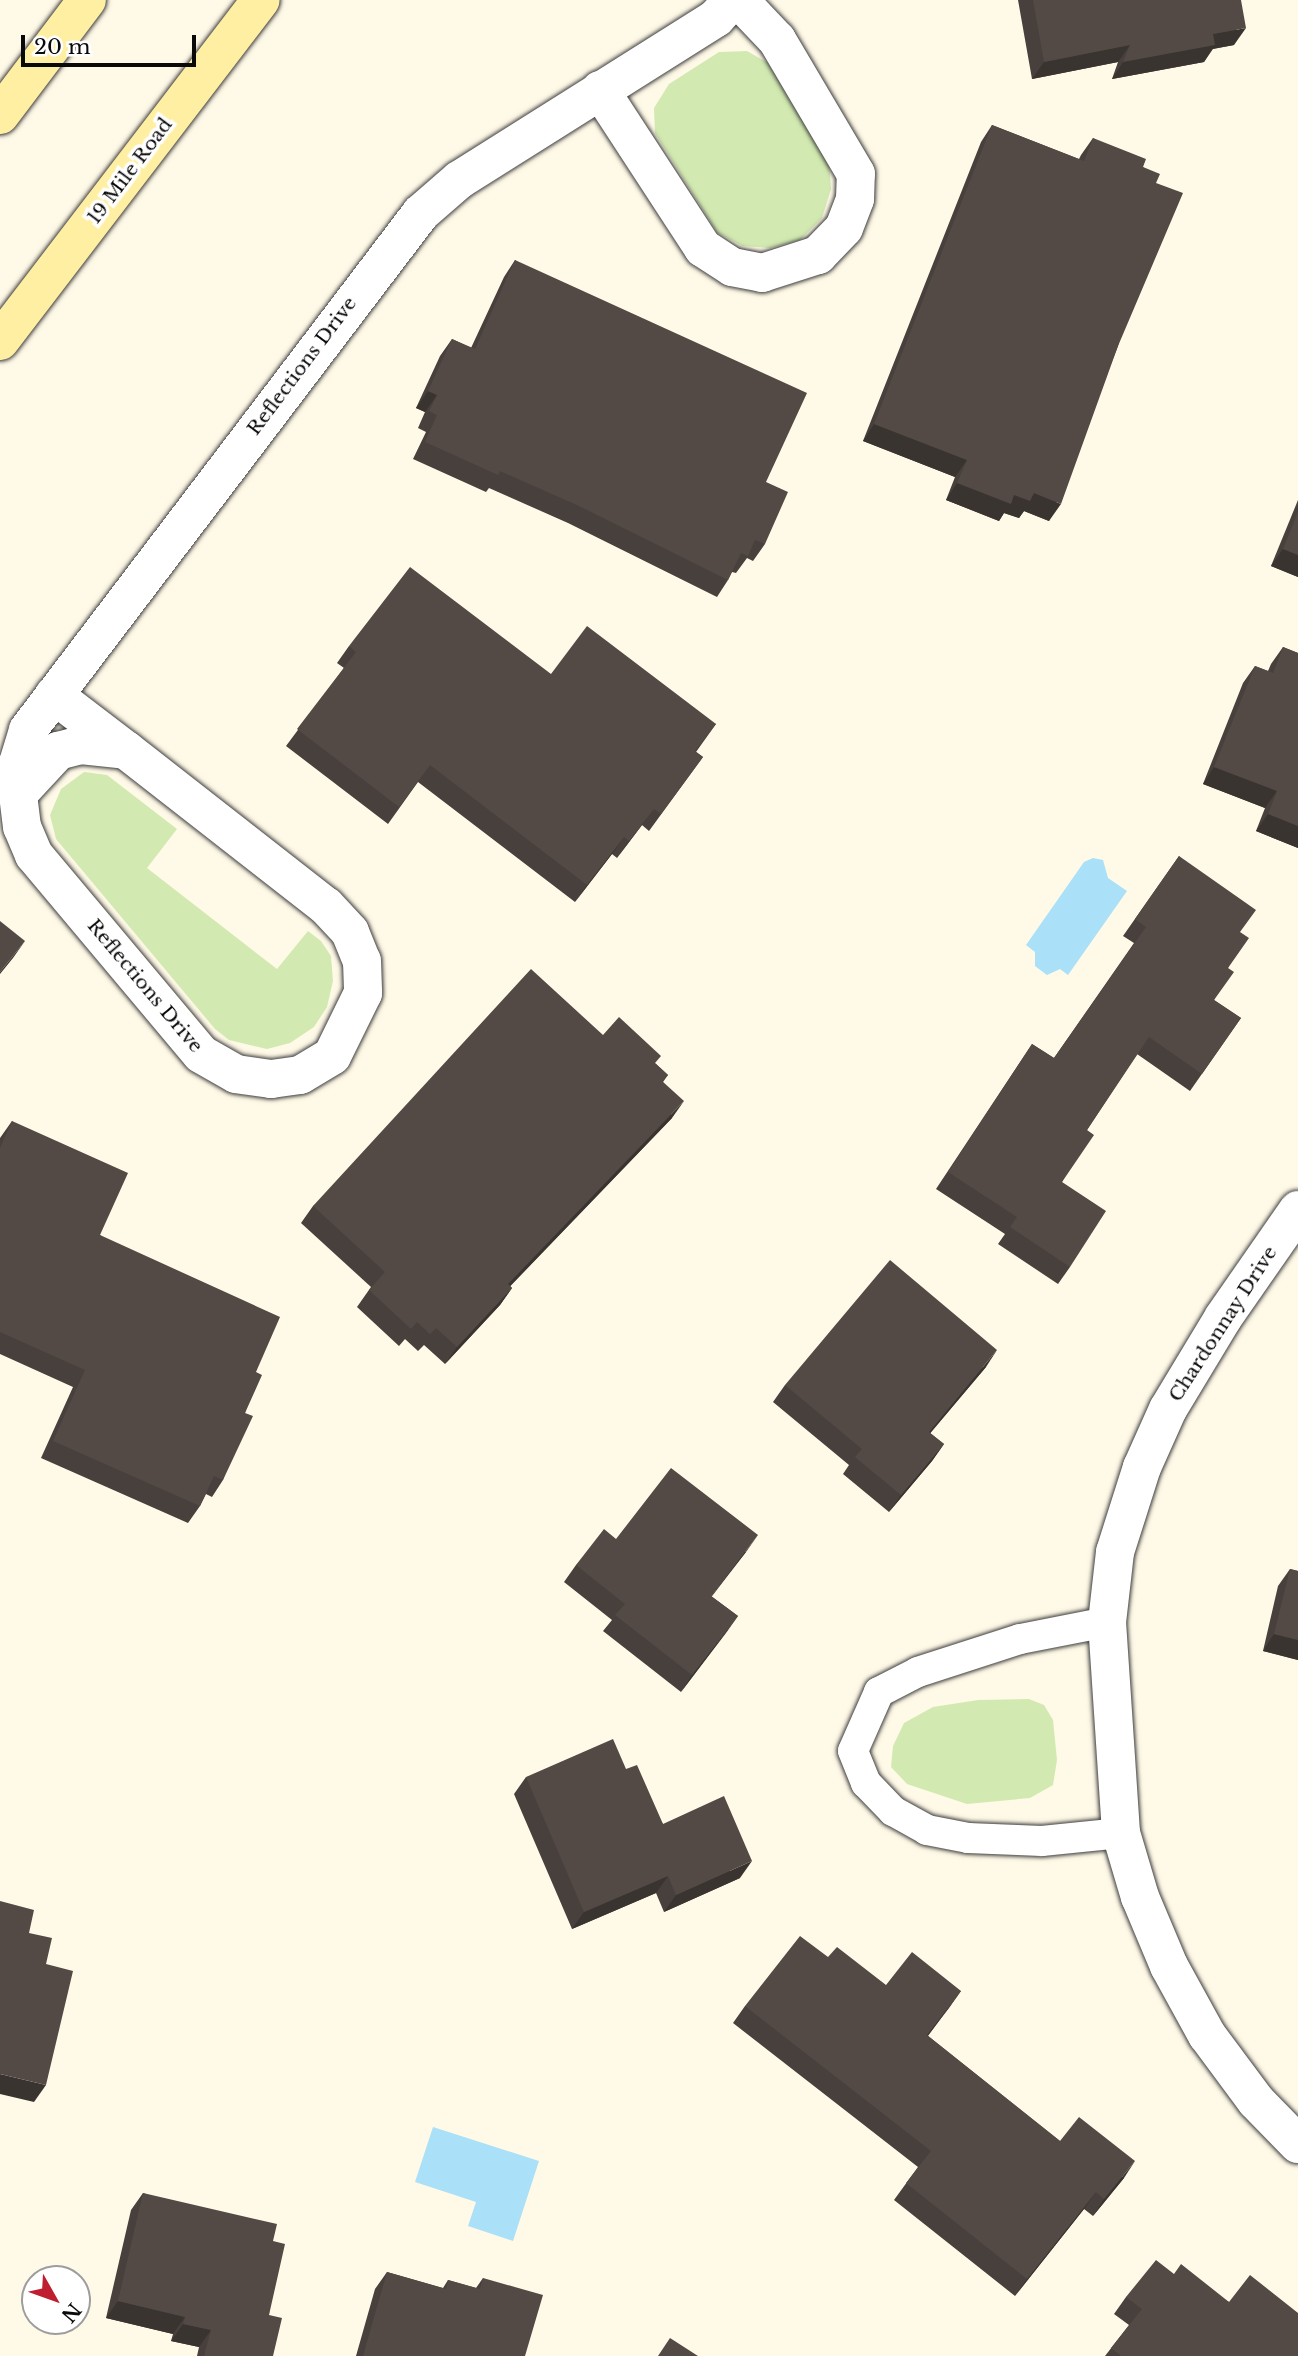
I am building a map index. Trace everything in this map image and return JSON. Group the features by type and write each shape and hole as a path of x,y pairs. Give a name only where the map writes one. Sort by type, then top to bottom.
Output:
{"main road":[{"path":"0,115 88,0"},
{"name":"19 Mile Road","path":"0,341 261,0"}],"street":[{"name":"Reflections Drive","path":"54,695 326,905 350,932 362,961 363,993 332,1056 300,1075 271,1079 215,1066 34,855 22,827 18,794 18,763 27,730 421,213 459,180 716,18 733,0"},
{"path":"600,90 703,248 732,267 762,273 818,255 844,228 855,199 856,174 777,40 739,0"},
{"path":"18,794 58,751 81,745 126,750"},
{"name":"Chardonnay Drive","path":"1298,1210 1223,1318 1168,1409 1142,1467 1115,1552 1107,1622 1121,1833 1140,1897 1169,1966 1207,2035 1256,2101 1298,2144"}],"lane":[{"path":"1107,1622 1020,1639 918,1672 879,1692 853,1751 866,1783 893,1811 927,1830 968,1838 1042,1841 1121,1833"}],"green space":[{"path":"747,51 768,63 829,163 831,189 822,218 800,240 770,248 742,246 717,232 655,133 654,108 669,84 719,52"},
{"path":"84,772 107,775 177,829 147,868 277,969 308,931 321,941 331,956 333,981 327,1007 314,1027 290,1043 267,1049 229,1040 215,1029 56,839 50,815 61,789"},
{"path":"1029,1699 1044,1705 1053,1720 1057,1760 1053,1785 1030,1798 967,1804 907,1784 891,1767 893,1746 904,1723 933,1707 978,1700"}],"water":[{"path":"1093,858 1103,860 1108,878 1127,891 1068,975 1060,969 1047,975 1035,966 1035,952 1026,945 1084,862"},
{"path":"433,2127 539,2161 513,2241 468,2226 476,2202 415,2182"}],"building":[{"path":"1033,0 1241,0 1246,28 1213,34 1215,45 1123,62 1130,45 1044,62"},
{"path":"992,125 1084,161 1093,138 1146,159 1143,167 1160,174 1156,183 1183,193 1118,346 1061,504 1034,493 1030,501 1014,495 1011,504 957,483 967,460 874,424"},
{"path":"515,260 807,393 766,482 788,492 765,544 755,540 748,556 741,553 728,580 579,506 500,471 498,475 425,442 437,415 429,411 437,395 428,391 452,339 475,349"},
{"path":"1298,512 1298,555 1283,549"},
{"path":"410,567 551,674 587,626 716,724 695,751 703,757 661,814 654,809 629,841 624,837 587,885 430,765 399,807 297,729 356,652 349,646"},
{"path":"1283,647 1298,653 1298,826 1268,814 1277,791 1214,767 1255,666 1273,673"},
{"path":"1179,856 1256,910 1240,932 1249,938 1228,968 1234,972 1214,1000 1241,1018 1202,1074 1149,1037 1087,1130 1094,1135 1062,1182 1106,1211 1070,1267 1010,1227 1017,1217 948,1172 1032,1044 1054,1058 1146,927 1135,919"},
{"path":"0,921 25,941 0,972"},
{"path":"531,969 603,1035 619,1017 661,1056 655,1063 668,1075 662,1081 684,1101 508,1284 512,1288 457,1347 436,1328 430,1334 417,1322 411,1329 369,1290 385,1272 313,1206"},
{"path":"12,1121 128,1173 100,1235 280,1317 256,1372 262,1375 245,1413 253,1416 223,1480 214,1476 200,1506 53,1441 85,1370 0,1332 0,1148"},
{"path":"890,1260 997,1350 929,1432 944,1444 901,1495 855,1457 862,1449 785,1385"},
{"path":"671,1468 758,1535 711,1596 738,1616 692,1675 615,1615 625,1604 576,1565 604,1529 616,1539"},
{"path":"1290,1569 1298,1571 1298,1640 1274,1634"},
{"path":"613,1739 626,1769 637,1765 663,1824 724,1796 752,1861 676,1895 668,1876 584,1912 526,1777"},
{"path":"0,1901 34,1910 29,1933 52,1938 46,1964 73,1971 46,2085 0,2074"},
{"path":"800,1936 828,1957 837,1947 886,1985 912,1952 961,1991 927,2035 1060,2141 1079,2117 1135,2161 1104,2199 1096,2192 1027,2279 906,2183 931,2151 745,2006"},
{"path":"143,2193 277,2224 273,2241 285,2244 269,2315 282,2318 273,2356 204,2356 211,2330 183,2324 185,2317 118,2301"},
{"path":"1156,2260 1174,2274 1181,2264 1229,2302 1250,2275 1298,2313 1298,2356 1121,2356 1111,2348 1142,2309 1126,2297"},
{"path":"387,2272 446,2289 448,2280 480,2289 483,2278 543,2295 525,2356 363,2356"},
{"path":"670,2338 698,2356 658,2356"}]}
